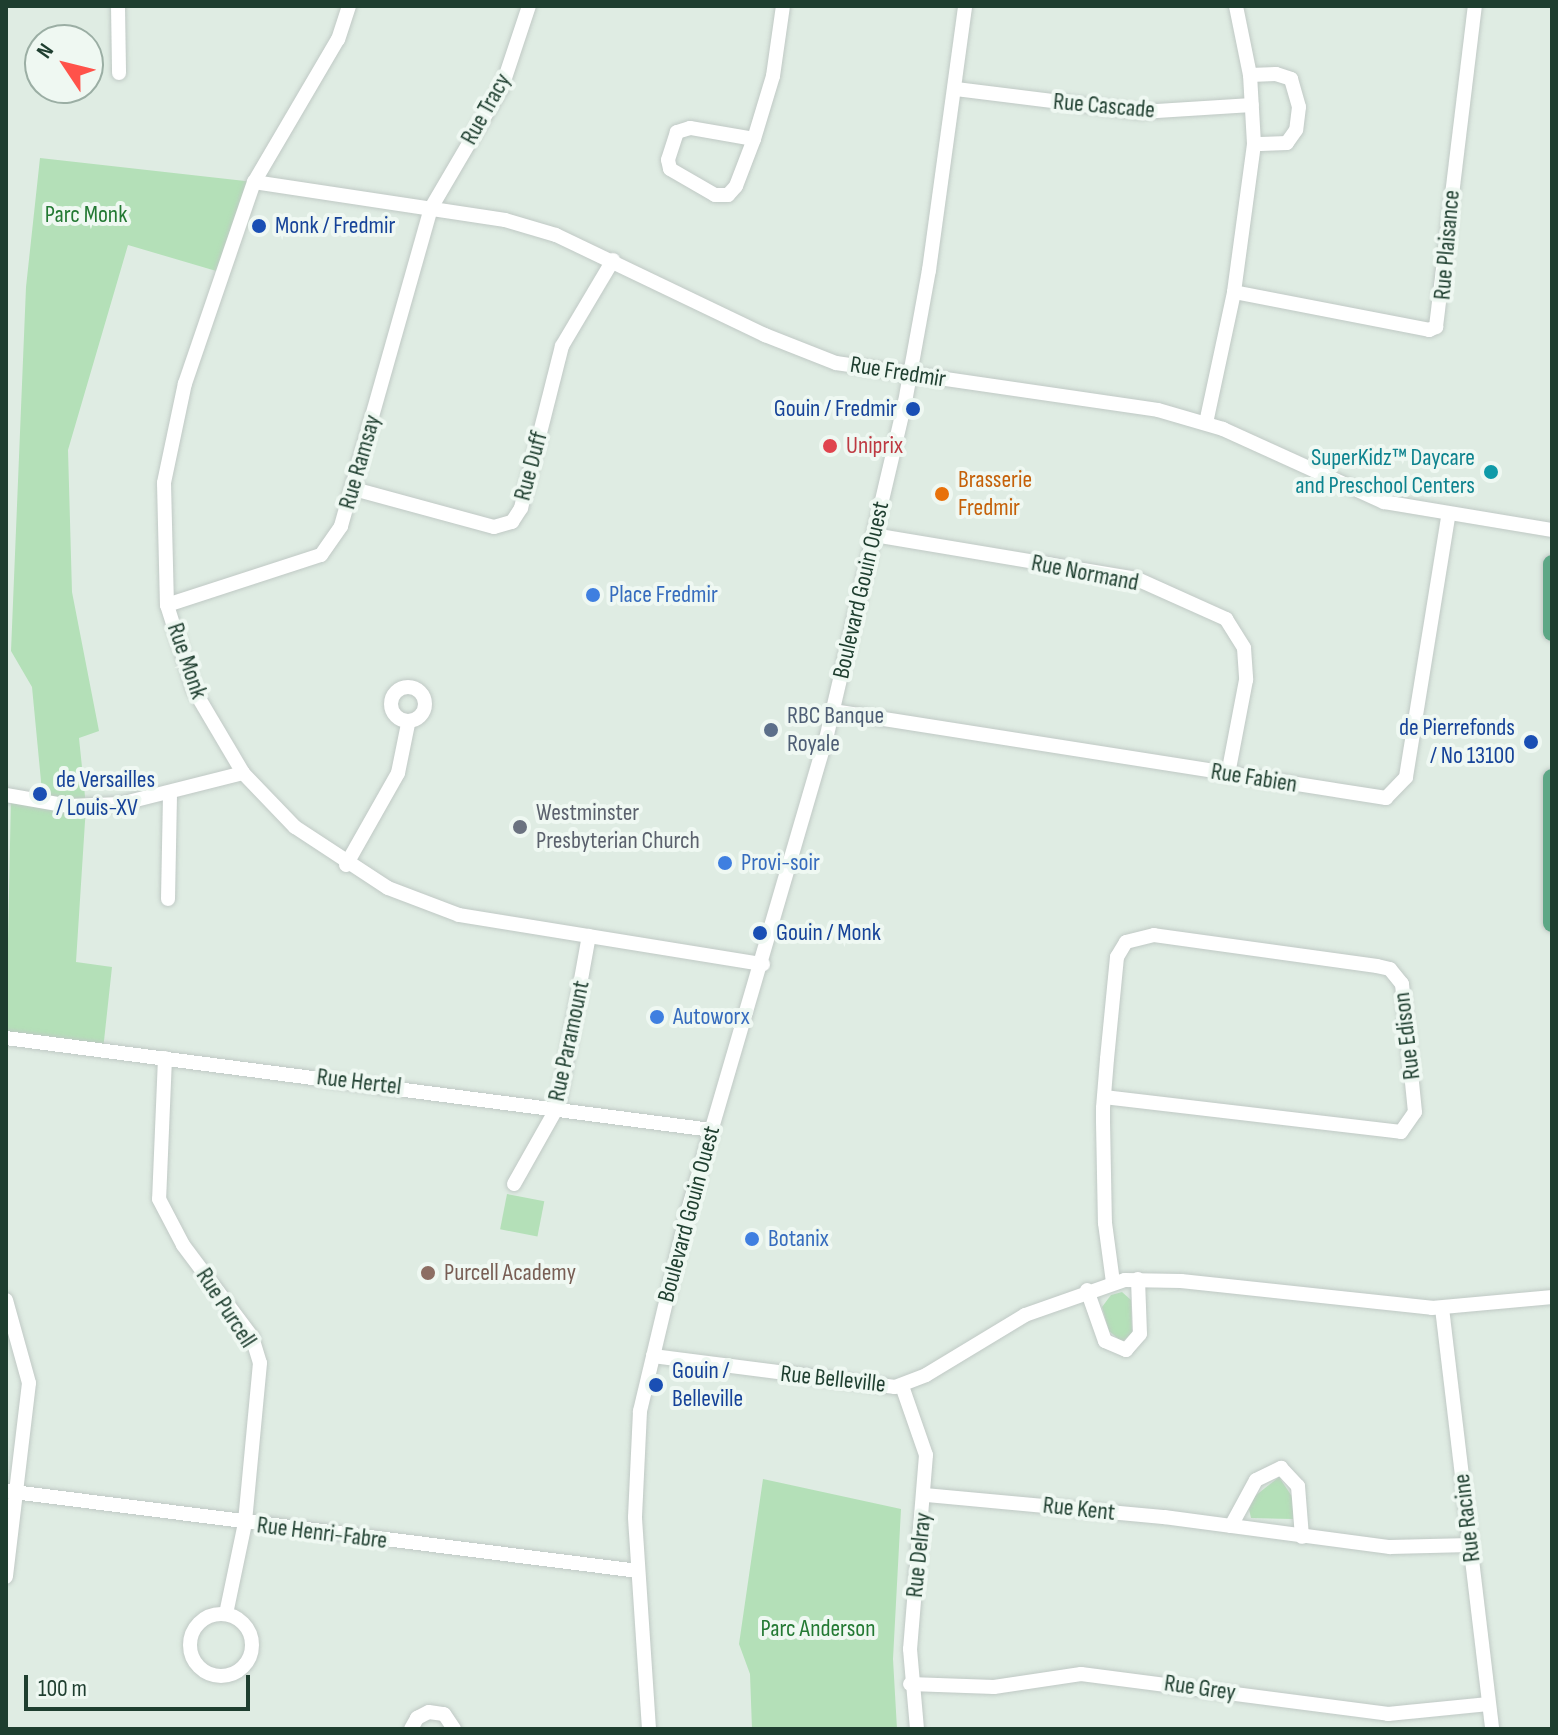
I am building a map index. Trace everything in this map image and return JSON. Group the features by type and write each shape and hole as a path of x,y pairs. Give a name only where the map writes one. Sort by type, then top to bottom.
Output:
{"main road":[{"path":"1552,564 1552,632"},
{"path":"1552,778 1552,923"}],"street":[{"path":"118,6 119,73"},
{"name":"Rue Monk","path":"349,6 338,39 254,182 185,383 164,483 167,605 194,690 243,773 295,827 346,865 388,888 459,915 763,964"},
{"name":"Rue Tracy","path":"431,208 502,87 529,6"},
{"path":"754,139 690,128 677,132 668,160 670,169 715,195 728,195 736,186 754,139 773,76 783,6"},
{"name":"Boulevard Gouin Ouest","path":"649,1729 638,1571 635,1450 653,1356 711,1130 763,964 833,711 911,376 956,89 965,6"},
{"path":"1206,423 1234,292 1254,144 1250,75 1236,6"},
{"name":"Rue Plaisance","path":"1234,292 1429,330 1436,327 1475,6"},
{"path":"1250,75 1276,74 1291,79 1299,107 1296,130 1287,143 1254,144"},
{"name":"Rue Cascade","path":"956,89 1141,112 1252,105"},
{"name":"Rue Fredmir","path":"254,182 505,220 613,260 793,348 847,366 1118,403 1206,423 1343,488 1448,517 1552,530"},
{"name":"Rue Ramsay","path":"167,605 321,555 341,526 354,489 431,208"},
{"name":"Rue Duff","path":"354,489 494,527 512,522 521,508 562,346 613,260"},
{"name":"Rue Fabien","path":"833,711 1386,798 1399,788 1406,777 1448,517"},
{"name":"Rue Normand","path":"874,535 1137,579 1226,619 1244,648 1246,680 1228,774"},
{"path":"346,865 398,773 408,724"},
{"path":"6,795 86,806 170,795 243,773"},
{"path":"168,899 170,795"},
{"name":"Rue Edison","path":"1104,1097 1401,1132 1415,1112 1402,984 1390,969 1377,966 1136,935 1117,957 1104,1097 1103,1197 1113,1282"},
{"name":"Rue Paramount","path":"514,1184 558,1106 589,936"},
{"name":"Rue Hertel","path":"6,1038 558,1106 711,1130"},
{"name":"Rue Purcell","path":"165,1058 159,1199 183,1245 252,1337 260,1363 245,1523 226,1614"},
{"path":"1087,1290 1105,1341 1126,1350 1140,1334 1138,1279"},
{"name":"Rue Belleville","path":"653,1356 879,1387 902,1386 1012,1322 1113,1282 1138,1279 1442,1308 1552,1297"},
{"path":"6,1300 29,1383 11,1492 6,1577"},
{"name":"Rue Racine","path":"1442,1308 1492,1729"},
{"name":"Rue Delray","path":"902,1386 922,1433 926,1495 910,1684 917,1729"},
{"path":"1231,1526 1256,1480 1269,1470 1281,1468 1298,1486 1302,1537"},
{"name":"Rue Henri-Fabre","path":"11,1492 638,1571"},
{"name":"Rue Kent","path":"926,1495 1412,1548 1470,1545"},
{"path":"226,1614 244,1624 251,1652 231,1674 211,1675 190,1653 192,1632 206,1617 226,1614"},
{"name":"Rue Grey","path":"910,1684 994,1687 1081,1674 1396,1714 1489,1704"},
{"path":"411,1729 417,1718 429,1712 444,1714 454,1729"}],"green space":[{"name":"Parc Monk","path":"40,158 254,182 223,273 128,245 68,450 72,592 99,731 79,738 86,806 76,962 112,967 103,1050 6,1038 11,796 43,802 32,687 11,651 26,287"},
{"path":"507,1194 544,1201 537,1237 500,1229"},
{"path":"1122,1292 1131,1300 1132,1333 1122,1342 1109,1331 1102,1307 1111,1295"},
{"path":"1279,1477 1293,1498 1293,1519 1251,1518 1249,1509 1255,1496"},
{"name":"Parc Anderson","path":"763,1479 901,1509 893,1659 897,1729 752,1729 750,1674 739,1644"}],"place":[{"name":"Monk / Fredmir","path":"259,226"},
{"name":"Gouin / Fredmir","path":"913,409"},
{"name":"Uniprix","path":"830,446"},
{"name":"SuperKidz™ Daycare and Preschool Centers","path":"1491,472"},
{"name":"Brasserie Fredmir","path":"942,494"},
{"name":"Place Fredmir","path":"593,595"},
{"name":"RBC Banque Royale","path":"771,730"},
{"name":"de Pierrefonds / No 13100","path":"1531,742"},
{"name":"de Versailles / Louis-XV","path":"40,794"},
{"name":"Westminster Presbyterian Church","path":"520,827"},
{"name":"Provi-soir","path":"725,863"},
{"name":"Gouin / Monk","path":"760,933"},
{"name":"Autoworx","path":"657,1017"},
{"name":"Botanix","path":"752,1239"},
{"name":"Purcell Academy","path":"428,1273"},
{"name":"Gouin / Belleville","path":"656,1385"}]}
